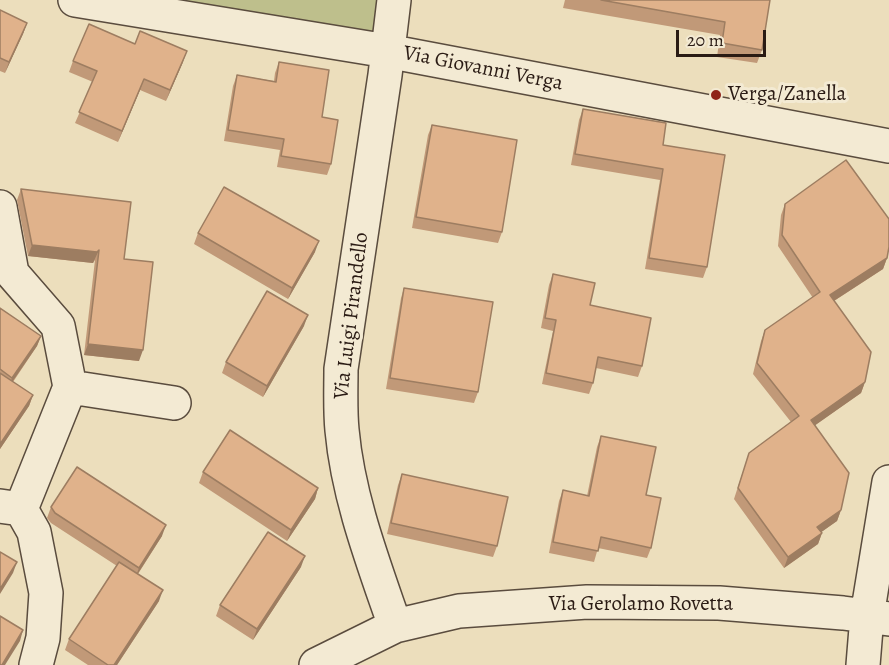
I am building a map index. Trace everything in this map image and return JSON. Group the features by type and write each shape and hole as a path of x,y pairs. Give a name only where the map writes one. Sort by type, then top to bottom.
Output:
{"street":[{"name":"Via Giovanni Verga","path":"75,0 387,51 889,146"},
{"name":"Via Luigi Pirandello","path":"394,0 386,75 341,369 341,409 344,450 354,497 395,626"},
{"path":"0,207 12,273 58,326 70,387 10,508 34,532 46,593 43,638 36,665"},
{"path":"70,387 174,403"},
{"path":"863,665 878,617 889,482"},
{"name":"Via Gerolamo Rovetta","path":"316,665 395,626 459,611 586,602 719,603 878,617"}],"green space":[{"path":"180,0 385,0 382,35"}],"building":[{"path":"601,0 770,0 762,50 722,43 725,22"},
{"path":"0,10 27,23 9,62 0,58"},
{"path":"89,24 135,44 140,31 187,51 170,90 144,79 122,131 79,112 97,71 73,61"},
{"path":"279,62 329,70 322,117 338,120 331,164 281,156 284,139 228,130 237,75 276,82"},
{"path":"583,109 666,123 663,145 725,155 707,267 649,258 663,169 575,154"},
{"path":"432,125 517,140 502,232 416,217"},
{"path":"846,160 889,219 889,247 887,258 830,295 871,352 865,382 811,420 849,473 841,510 817,527 822,533 788,557 738,488 749,453 799,416 757,363 765,330 820,292 782,235 785,204"},
{"path":"224,187 319,241 292,288 198,233"},
{"path":"21,189 131,202 124,259 153,262 143,350 88,344 99,250 97,252 32,245"},
{"path":"553,274 595,283 590,305 651,318 642,366 598,357 593,383 546,373 556,320 545,318"},
{"path":"404,288 493,302 478,392 390,378"},
{"path":"267,291 308,315 267,386 226,362"},
{"path":"0,308 41,336 12,378 0,369"},
{"path":"0,373 33,395 0,444"},
{"path":"230,430 318,488 291,530 203,472"},
{"path":"601,436 656,447 646,495 661,498 651,548 601,537 598,551 553,542 563,490 589,496"},
{"path":"77,467 166,525 139,568 55,513 51,507"},
{"path":"402,474 508,497 497,546 391,523"},
{"path":"268,532 305,556 257,629 220,605"},
{"path":"0,552 17,562 0,589"},
{"path":"119,562 163,590 114,665 108,665 69,639"},
{"path":"0,616 23,630 2,665 0,665"}],"place":[{"name":"Verga/Zanella","path":"716,95"}]}
